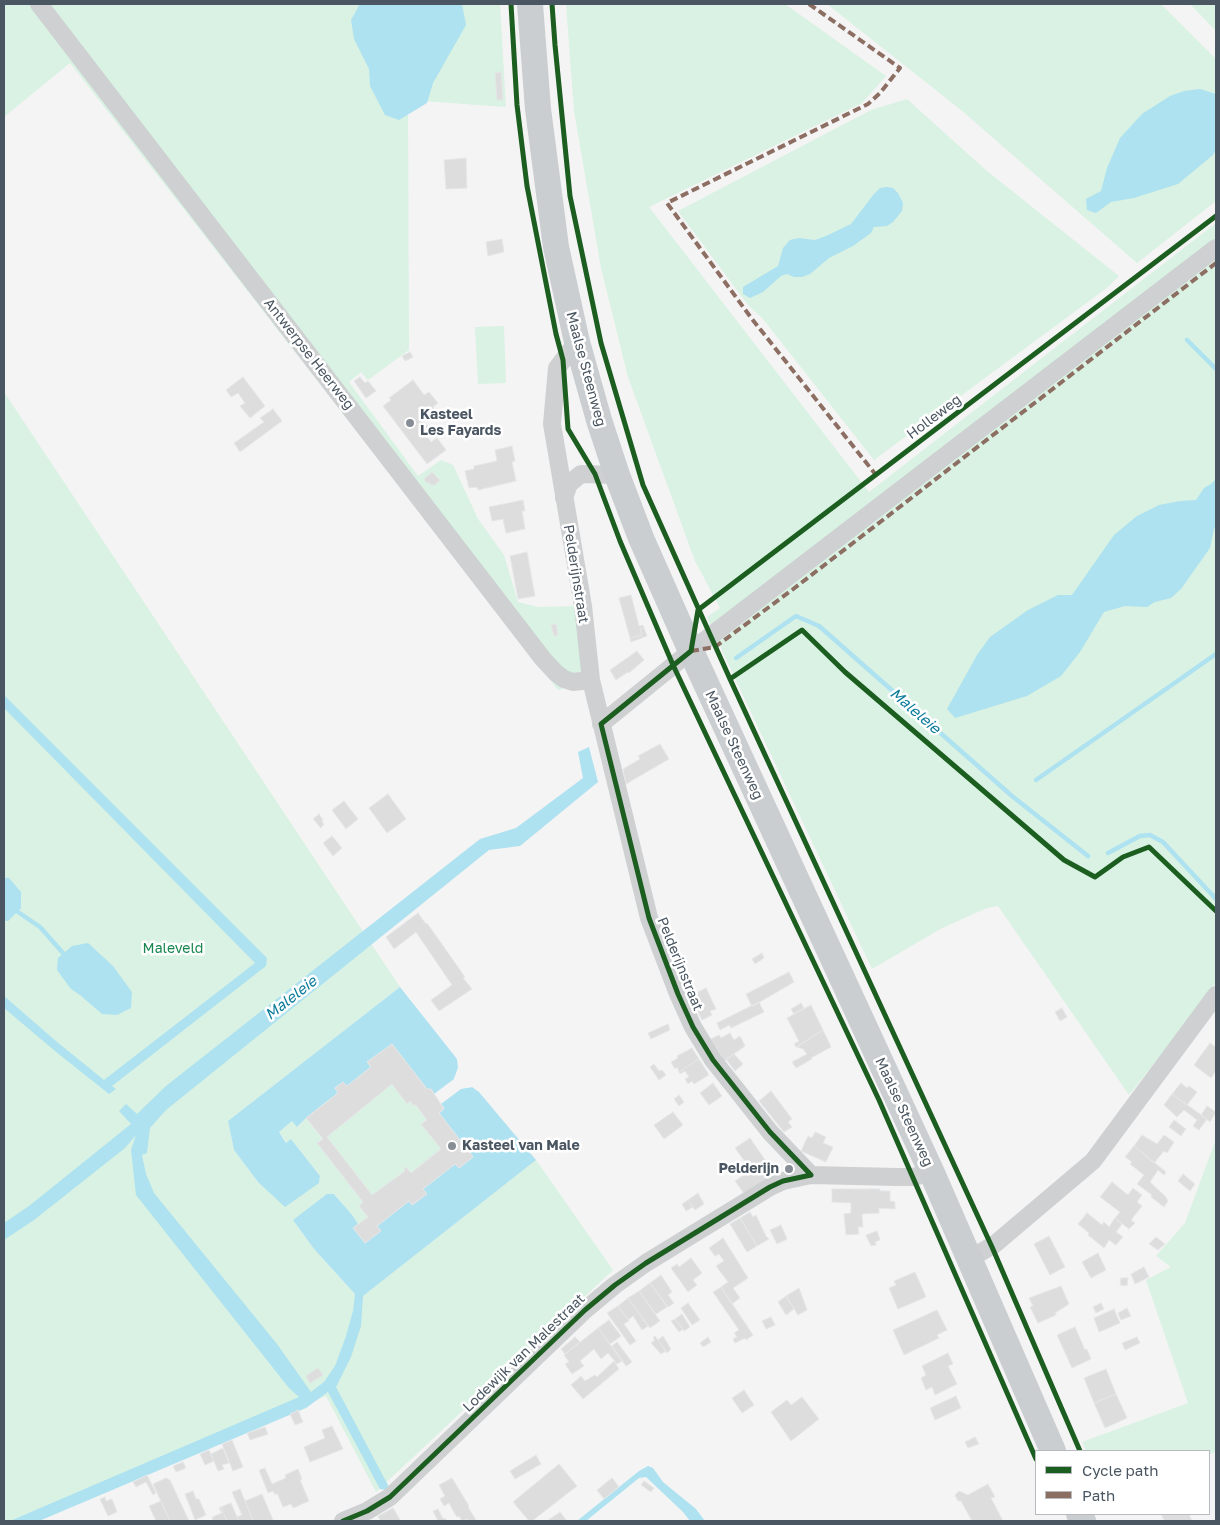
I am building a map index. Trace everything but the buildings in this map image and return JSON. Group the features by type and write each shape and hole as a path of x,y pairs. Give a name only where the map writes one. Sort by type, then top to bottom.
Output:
{"main road":[{"name":"Maalse Steenweg","path":"530,4 538,109 556,247 577,342 598,420 617,475 641,538 691,651 971,1258 1053,1450"}],"street":[{"name":"Antwerpse Heerweg","path":"39,4 543,659 564,679 573,682 591,680"},
{"path":"601,724 691,651 1216,248"},
{"name":"Pelderijnstraat","path":"577,342 557,368 552,424 583,606 591,680 649,918 678,994 693,1027 713,1060 770,1132 811,1175"},
{"path":"564,498 569,484 581,474 617,475"},
{"path":"971,1258 995,1244 1093,1161 1216,995"},
{"path":"811,1175 912,1177 932,1173"},
{"name":"Lodewijk van Malestraat","path":"343,1521 369,1516 585,1310 615,1285 646,1263 770,1187 783,1181 811,1175"}],"green space":[{"path":"4,4 500,4 506,107 408,100 409,350 368,380 361,372 349,382 418,476 441,460 453,465 478,519 504,555 518,602 538,607 583,606 591,680 558,690 70,63 4,117"},
{"path":"566,4 785,4 886,76 862,103 649,207 869,492 1216,223 1216,982 1129,1095 998,906 987,908 942,928 872,969 707,617 720,608 695,561 628,377 601,268 574,111"},
{"path":"827,4 1161,4 1216,59 1216,201 1137,263 961,110"},
{"path":"1190,4 1216,4 1216,31"},
{"path":"907,99 987,171 1119,276 1108,287 874,460 763,319 748,305 678,211 871,110"},
{"path":"504,326 506,383 478,384 475,327"},
{"name":"Maleveld","path":"4,392 400,987 228,1121 234,1150 258,1182 319,1183 320,1176 292,1140 287,1143 279,1132 292,1121 298,1127 306,1118 322,1139 317,1143 363,1202 359,1206 368,1217 358,1224 335,1194 293,1220 314,1249 355,1294 364,1295 536,1160 613,1270 376,1492 326,1396 23,1521 4,1521"},
{"path":"392,1084 407,1104 411,1101 412,1105 416,1105 427,1120 421,1124 441,1149 411,1173 406,1167 405,1171 372,1195 327,1137"},
{"path":"1216,1139 1216,1451 1210,1454 1210,1450 1086,1450 1082,1442 1188,1403 1146,1280 1171,1267 1156,1256 1185,1223"}],"water":[{"path":"360,4 462,4 466,25 433,83 427,103 399,120 385,115 370,86 369,69 354,39 351,20"},
{"path":"1200,89 1216,94 1216,150 1213,155 1178,184 1134,198 1111,202 1096,213 1087,210 1086,199 1101,191 1107,168 1120,138 1142,114 1170,96 1184,91"},
{"path":"880,188 893,188 903,203 902,211 893,222 887,226 874,227 871,233 853,246 829,258 810,274 794,277 787,274 781,276 763,292 750,298 743,294 743,287 778,266 783,248 790,240 799,238 815,240 851,224 874,194"},
{"path":"1216,479 1216,525 1210,548 1181,589 1171,598 1155,602 1147,607 1125,606 1104,612 1080,652 1061,676 1027,696 955,718 947,709 977,655 990,637 1028,610 1058,595 1072,595 1114,535 1137,516 1159,505 1196,500 1204,488"},
{"path":"4,695 267,958 266,966 112,1086 116,1089 109,1094 4,1008 4,996 104,1080 255,963 4,708"},
{"path":"589,747 598,782 520,846 489,850 166,1110 150,1128 147,1153 142,1155 146,1174 154,1193 277,1344 311,1392 324,1382 335,1366 353,1311 355,1294 314,1249 293,1220 327,1194 334,1194 358,1224 354,1228 365,1243 380,1231 377,1226 409,1201 412,1205 426,1194 423,1189 455,1164 459,1168 473,1157 439,1113 444,1108 431,1089 427,1089 392,1044 367,1062 371,1067 347,1086 343,1082 335,1088 338,1093 297,1127 292,1121 279,1132 286,1143 291,1139 320,1176 319,1183 285,1207 258,1182 234,1150 228,1121 400,987 457,1059 458,1068 454,1079 461,1088 472,1087 479,1092 536,1160 363,1296 361,1326 351,1357 336,1387 389,1487 386,1490 380,1489 328,1392 306,1408 39,1521 10,1521 299,1397 289,1388 136,1195 131,1150 136,1135 125,1148 34,1220 4,1240 4,1223 29,1206 131,1124 119,1111 126,1104 137,1114 166,1086 480,839 516,828 583,778 578,752"},
{"path":"4,878 9,878 21,892 21,908 8,921 4,921"},
{"path":"88,943 113,966 132,992 131,1008 117,1015 102,1014 71,989 57,970 58,958 72,946"},
{"path":"648,1466 653,1468 663,1482 696,1509 705,1521 690,1521 646,1477 639,1478 586,1521 577,1521 639,1471"}],"pier":[{"path":"458,1068 460,1071 457,1079 462,1086 471,1085 472,1087 461,1089 441,1104 434,1094 454,1079"}],"waterway":[{"path":"1187,340 1216,369"},
{"name":"Maleleie","path":"736,658 796,616 819,626 1012,796 1088,856"},
{"path":"1036,780 1216,654"},
{"name":"Maleleie","path":"1108,853 1140,836 1150,835 1163,842 1216,899"},
{"path":"18,912 40,927 63,953"}],"marked path":[{"path":"809,4 900,68 880,93 868,104 667,203 752,319 876,475"},
{"path":"691,651 715,647 792,590 1216,263"}],"cycle path":[{"path":"511,4 517,105 527,186 556,334 563,360 568,429 595,474 620,541 673,665 879,1100 1035,1457"},
{"path":"552,4 570,196 601,343 643,485 730,679 992,1247 1080,1450"},
{"name":"Holleweg","path":"811,1175 770,1132 713,1060 693,1027 678,994 649,918 601,724 691,651 698,610 1216,216"},
{"path":"730,679 802,630 845,672 1064,860 1095,877 1123,857 1149,847 1216,911"},
{"path":"343,1521 367,1511 390,1497 585,1310 615,1285 646,1263 770,1187 783,1181 811,1175"}],"place":[{"name":"Kasteel Les Fayards","path":"410,423"},
{"name":"Kasteel van Male","path":"452,1146"},
{"name":"Pelderijn","path":"789,1169"}]}
